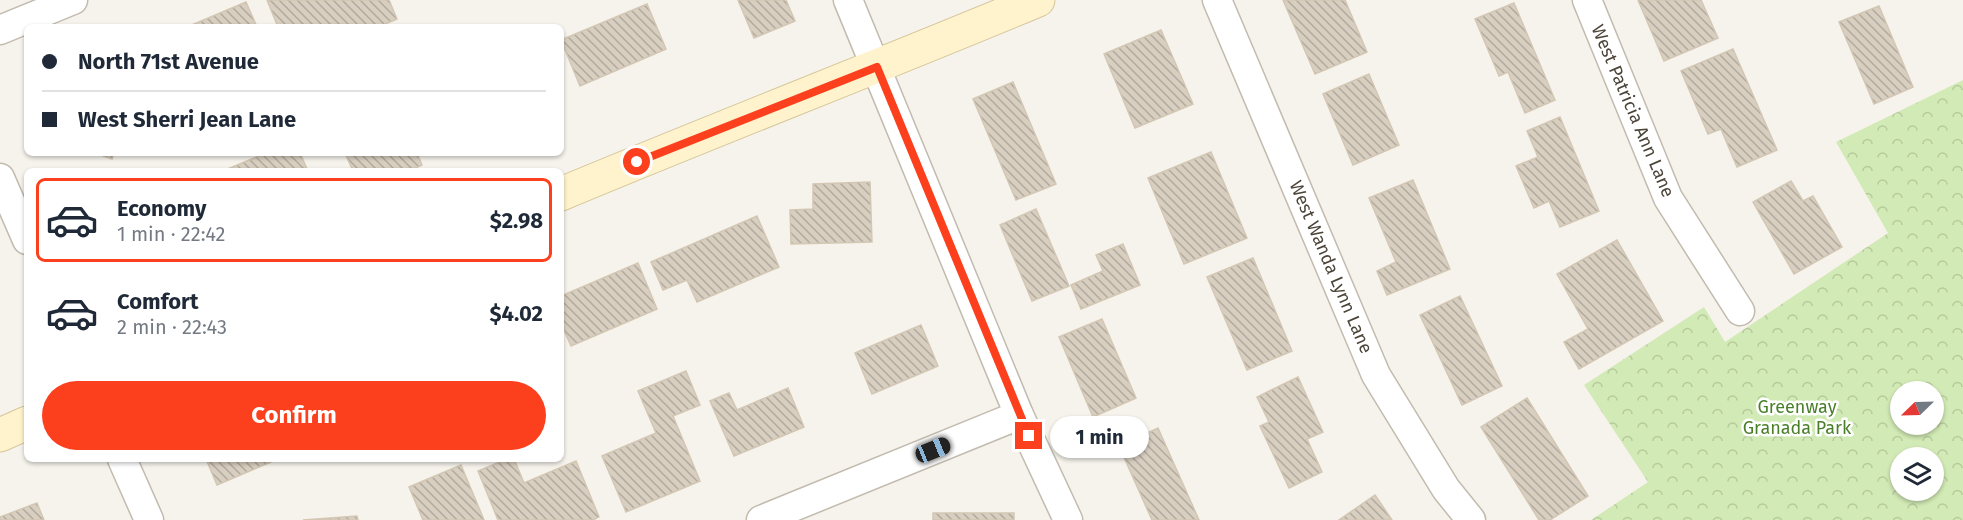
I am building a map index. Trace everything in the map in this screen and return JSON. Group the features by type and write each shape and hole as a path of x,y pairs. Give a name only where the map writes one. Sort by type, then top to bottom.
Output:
{"street":[{"path":"0,30 73,0"},
{"path":"848,0 1019,415 1068,520"},
{"path":"564,193 1038,0"},
{"name":"West Wanda Lynn Lane","path":"1217,0 1376,375 1446,489 1471,520"},
{"name":"West Patricia Ann Lane","path":"1587,0 1668,198 1740,311"},
{"path":"0,178 24,233"},
{"path":"761,520 1019,415"},
{"path":"0,435 24,424"},
{"path":"123,462 149,520"}],"green space":[{"name":"Greenway Granada Park","path":"1963,80 1963,520 1591,520 1648,482 1584,385 1704,307 1725,342 1888,233 1836,142"}],"building":[{"path":"267,0 389,0 397,19 385,24 277,24"},
{"path":"738,0 786,0 795,21 754,38"},
{"path":"1283,0 1345,0 1367,52 1315,74"},
{"path":"1638,0 1701,0 1718,38 1664,61"},
{"path":"246,2 256,24 194,24"},
{"path":"1514,3 1555,100 1525,113 1508,72 1499,76 1475,19"},
{"path":"647,4 666,49 580,86 564,47 564,39"},
{"path":"1879,6 1913,87 1874,104 1839,22"},
{"path":"1161,30 1193,104 1135,128 1104,54"},
{"path":"1733,49 1777,150 1737,167 1721,129 1708,134 1681,71"},
{"path":"1369,74 1399,145 1353,165 1323,94"},
{"path":"1013,82 1056,184 1016,200 973,99"},
{"path":"1560,117 1599,211 1560,227 1549,201 1534,208 1516,166 1538,157 1527,131"},
{"path":"1211,152 1247,238 1184,264 1148,178"},
{"path":"259,156 301,156 307,168 230,168"},
{"path":"346,156 418,156 422,165 416,168 352,168"},
{"path":"1413,180 1450,269 1387,295 1377,271 1396,262 1369,198"},
{"path":"1791,181 1803,201 1813,196 1842,247 1794,274 1753,202"},
{"path":"870,182 872,242 791,244 790,210 813,209 813,184"},
{"path":"1036,209 1069,286 1032,301 1000,225"},
{"path":"757,216 779,267 697,302 687,280 663,290 651,262"},
{"path":"1617,240 1663,321 1579,369 1564,342 1588,329 1557,274"},
{"path":"1123,244 1140,285 1081,309 1071,285 1103,271 1096,255"},
{"path":"1253,258 1292,351 1247,370 1207,277"},
{"path":"638,263 657,309 571,346 564,330 564,295"},
{"path":"1460,296 1502,386 1462,405 1420,315"},
{"path":"1102,319 1136,398 1093,417 1059,337"},
{"path":"921,325 938,366 872,394 855,353"},
{"path":"686,371 700,405 673,416 700,481 626,512 602,456 656,433 638,391"},
{"path":"1298,377 1323,432 1307,439 1322,472 1289,488 1260,426 1269,422 1257,397"},
{"path":"788,388 804,427 734,456 710,401 729,393 737,410"},
{"path":"1527,398 1588,496 1550,520 1539,520 1481,427"},
{"path":"1158,428 1199,520 1152,520 1119,446"},
{"path":"576,461 599,517 593,520 498,520 478,471 500,462 515,462 524,483"},
{"path":"207,462 271,462 217,485"},
{"path":"461,465 484,520 423,520 409,487"},
{"path":"1375,495 1392,520 1339,520"},
{"path":"37,503 44,520 0,520 0,517"},
{"path":"933,513 1014,513 1014,520 933,520"},
{"path":"357,516 358,520 303,520"}],"route":[{"path":"637,162 877,67 1029,436"}]}
